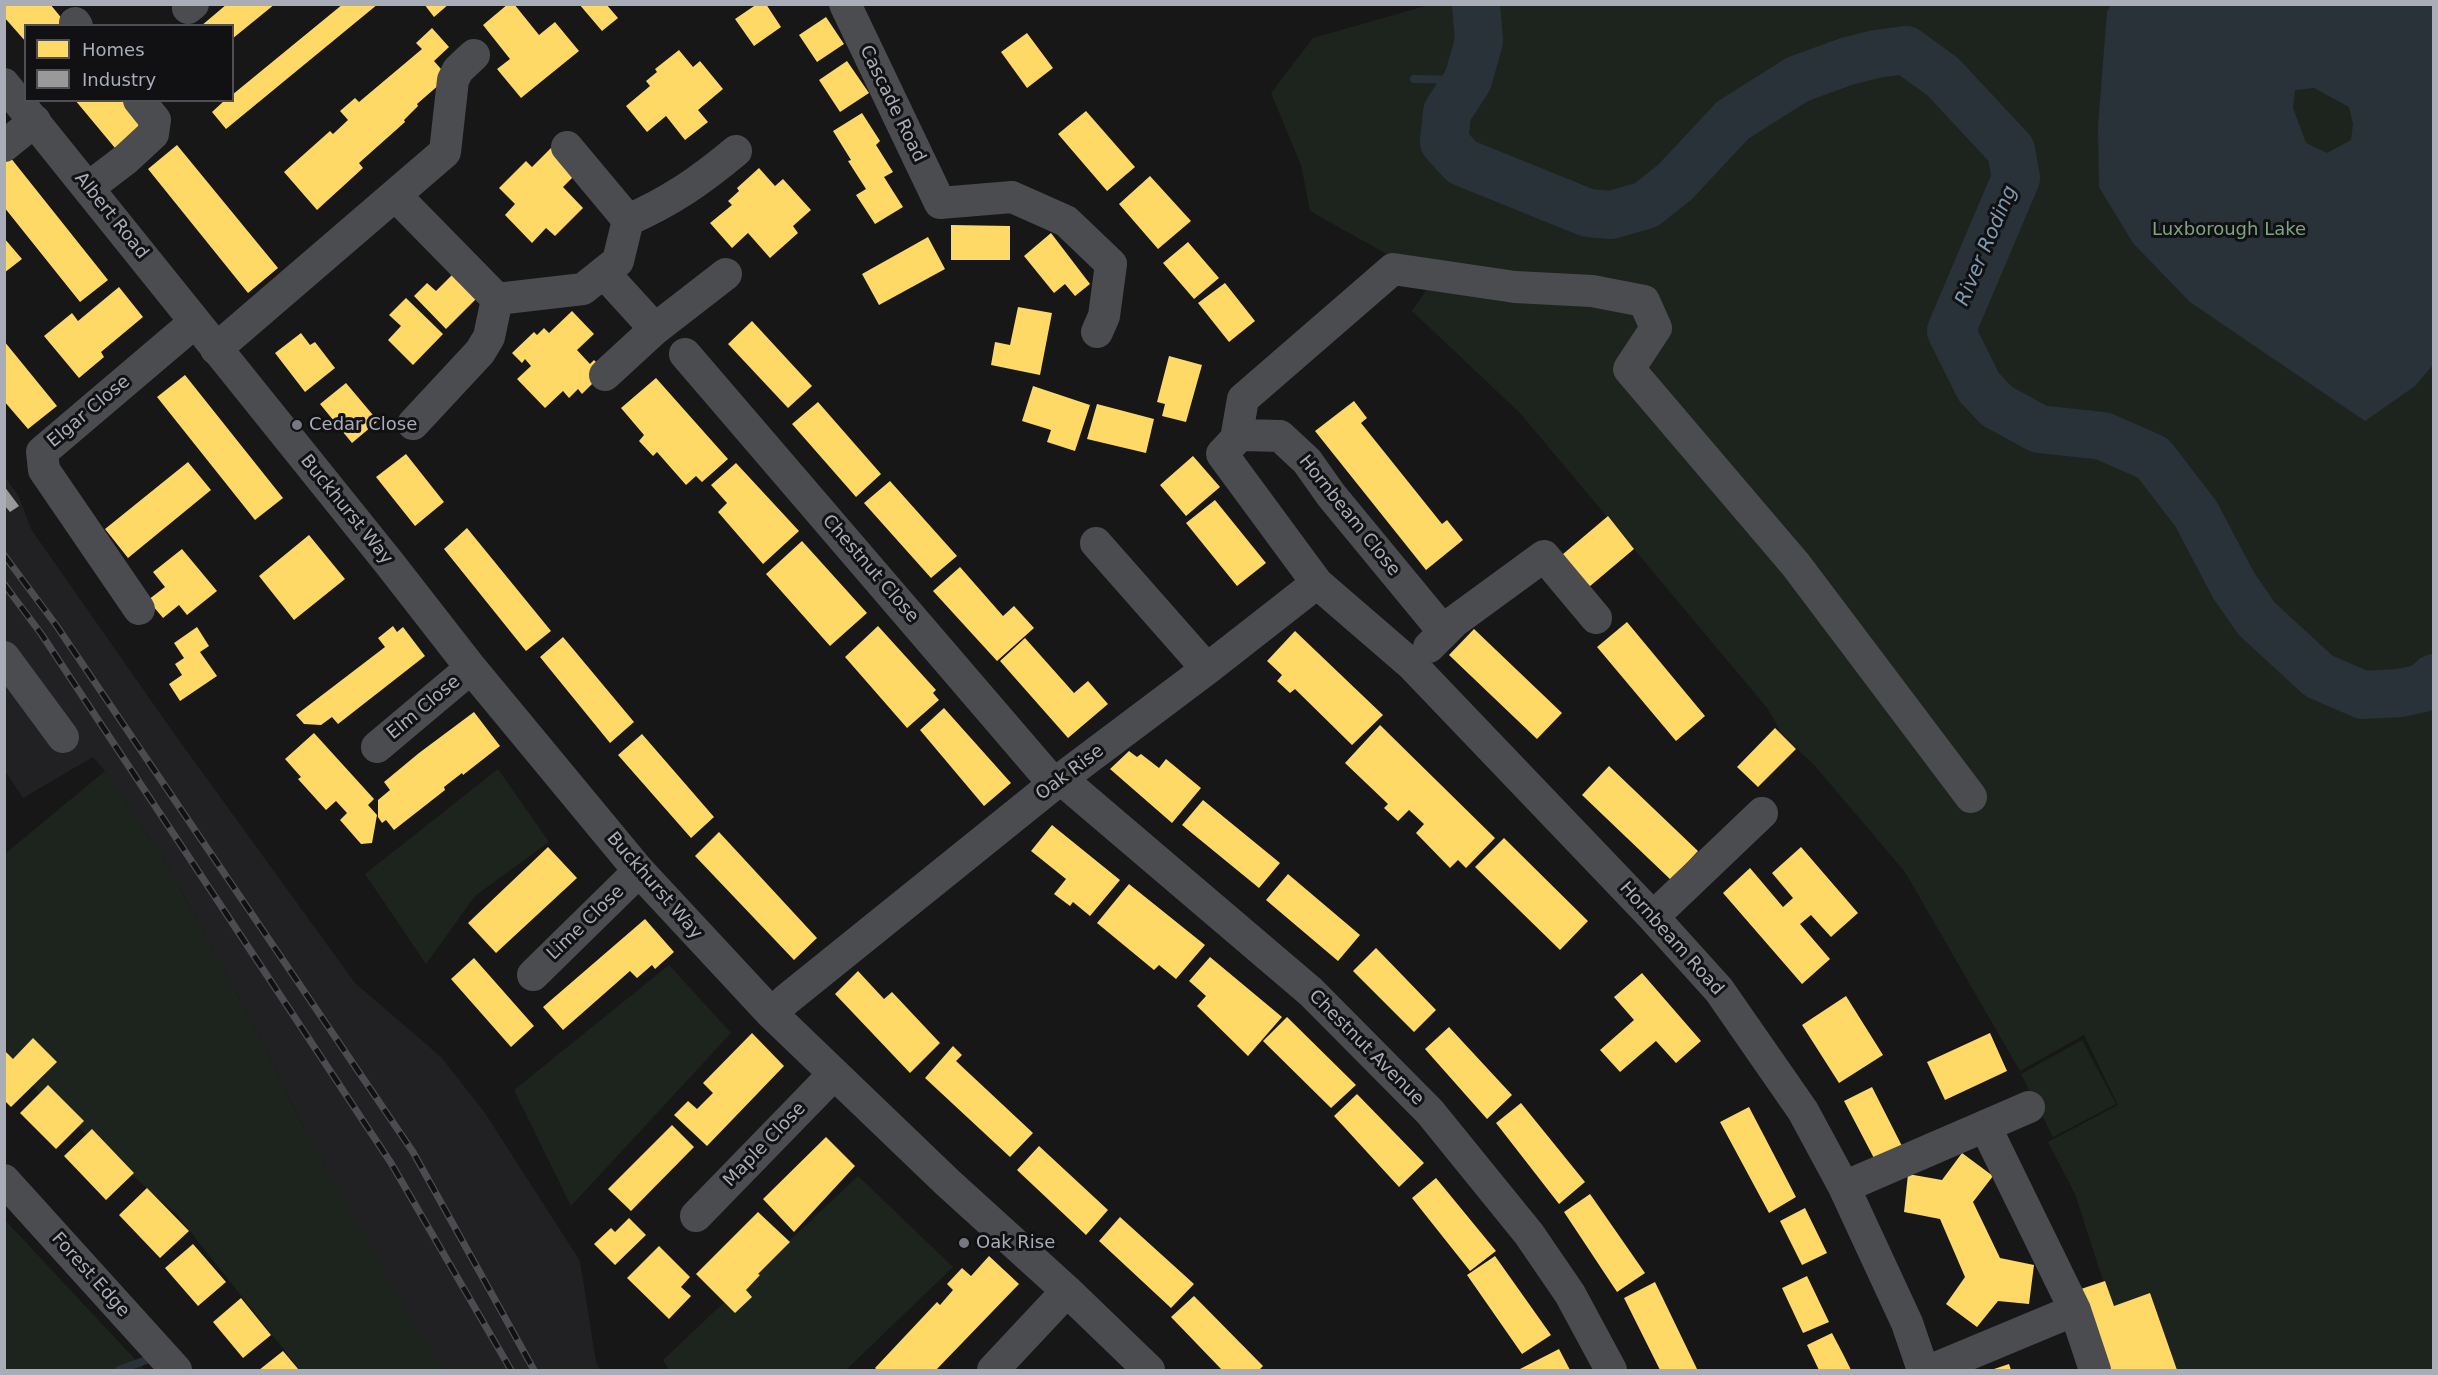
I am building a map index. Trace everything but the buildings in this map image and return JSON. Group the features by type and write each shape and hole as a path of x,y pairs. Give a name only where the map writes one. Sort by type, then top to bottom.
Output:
{"street":[{"name":"Cascade Road","path":"845,4 940,203 1012,197 1066,221 1111,264 1104,316 1097,332"},
{"path":"216,349 445,152 453,80 458,70 474,55"},
{"name":"Albert Road","path":"4,84 216,349"},
{"path":"88,188 126,159 153,134 155,120 141,102"},
{"path":"4,146 35,122"},
{"path":"567,147 628,220"},
{"path":"628,220 663,205 705,177 736,151"},
{"path":"395,195 497,299"},
{"path":"497,299 583,289 618,261 628,220"},
{"path":"1317,583 1222,454 1238,430 1242,399 1393,269 1515,287 1592,291 1644,301 1656,328 1629,369 1796,565 1971,797"},
{"path":"604,273 655,329"},
{"path":"605,375 655,329 726,274"},
{"path":"413,424 480,352 489,337 497,299"},
{"name":"Elgar Close","path":"139,609 44,470 42,452 195,322"},
{"name":"Buckhurst Way","path":"216,349 471,668 639,871 772,1014 1149,1371"},
{"name":"Chestnut Close","path":"685,354 1058,781"},
{"name":"Hornbeam Close","path":"1238,430 1243,435 1280,436 1307,461 1330,495 1444,632"},
{"path":"1096,543 1207,669"},
{"path":"1412,665 1455,621 1544,556 1596,618"},
{"name":"Oak Rise","path":"772,1014 786,1000 1058,781 1317,583"},
{"name":"Hornbeam Road","path":"1317,583 1412,665 1653,917 1719,990 1803,1111 1844,1187 1907,1323 1923,1371"},
{"path":"4,657 63,737"},
{"name":"Elm Close","path":"377,747 471,668"},
{"name":"Chestnut Avenue","path":"1058,781 1311,992 1430,1112 1535,1243 1570,1294 1611,1371"},
{"path":"1653,917 1762,813"},
{"name":"Lime Close","path":"533,975 639,871"},
{"name":"Maple Close","path":"696,1216 834,1074"},
{"path":"1844,1187 2029,1107"},
{"path":"1985,1126 2075,1310 2095,1371"},
{"name":"Forest Edge","path":"4,1180 176,1371"},
{"path":"993,1371 1067,1291"},
{"path":"1931,1371 2075,1310"}],"shaded area":[{"name":"Luxborough Lake","path":"2111,5 2433,5 2433,365 2415,386 2365,421 2190,302 2133,243 2099,187 2098,126 2107,12","holes":["2314,88 2349,107 2353,124 2351,140 2327,153 2306,143 2293,108 2295,90"]},
{"path":"4,476 18,495 31,529 173,732 355,983 441,1057 485,1113 580,1261 596,1362 600,1370 445,1370 417,1331 301,1123 263,1043 164,859 105,771 93,757 23,798 5,771"}],"green space":[{"path":"1429,5 2433,5 2433,1370 2132,1370 2075,1194 2048,1142 2118,1105 2084,1035 2020,1071 1905,872 1815,766 1782,734 1768,709 1520,413 1412,311 1433,280 1310,211 1301,165 1271,93 1313,38"},
{"path":"498,769 549,842 475,896 426,964 365,874"},
{"path":"105,771 164,859 263,1043 301,1123 417,1330 445,1370 300,1370 178,1216 5,1062 5,854"},
{"path":"669,965 731,1033 571,1206 514,1090"},
{"path":"2082,1040 2116,1104 2053,1137 2021,1074"},
{"path":"858,1176 953,1267 846,1370 669,1370 663,1360"},
{"path":"5,1220 145,1370 5,1370"}],"waterway":[{"name":"River Roding","path":"1476,4 1479,41 1468,80 1447,112 1444,142 1462,162 1588,213 1611,215 1646,205 1675,182 1733,120 1798,79 1848,61 1906,50 1943,77 2011,150 2016,178 1951,331 1979,387 1997,406 2039,429 2103,436 2153,458 2196,514 2234,586 2257,619 2319,676 2363,695 2400,693 2423,688 2434,678"},
{"path":"1414,79 1468,80"},
{"path":"119,1370 149,1359"}],"railway":[{"path":"4,555 56,625 413,1152 534,1370"},
{"path":"4,584 42,635 391,1163 511,1370"}],"place":[{"name":"Cedar Close","path":"297,425"},
{"name":"Oak Rise","path":"964,1243"}]}
